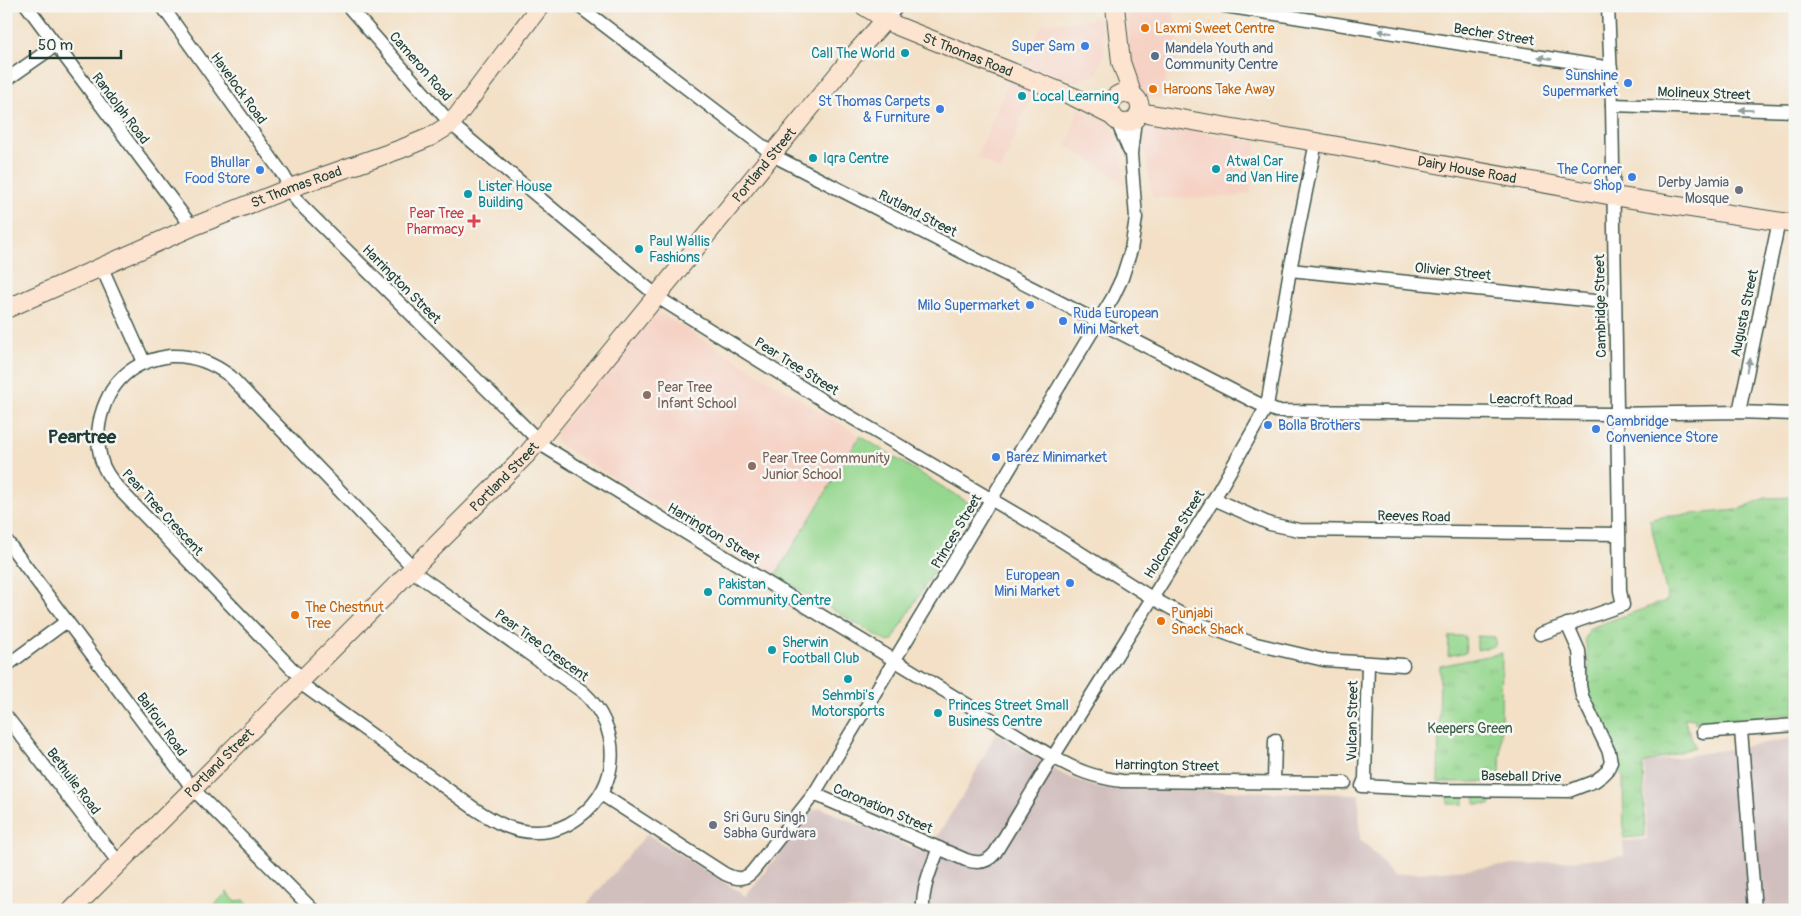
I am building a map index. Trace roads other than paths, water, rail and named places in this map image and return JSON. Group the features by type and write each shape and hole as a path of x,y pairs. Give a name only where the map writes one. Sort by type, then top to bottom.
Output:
{"street":[{"name":"Randolph Road","path":"27,6 192,227"},
{"name":"Havelock Road","path":"162,6 284,176 290,188"},
{"name":"Cameron Road","path":"348,6 451,124"},
{"name":"St Thomas Road","path":"6,309 192,227 290,188 401,149 438,133 451,124 540,6"},
{"name":"Rutland Street","path":"580,6 773,154 1097,322 1257,403 1267,406"},
{"name":"St Thomas Road","path":"864,6 885,20 912,32 1074,97 1097,100 1124,108"},
{"name":"Portland Street","path":"72,910 522,460 852,57 898,6"},
{"path":"1115,6 1124,108"},
{"name":"Becher Street","path":"1225,6 1610,68"},
{"name":"Cambridge Street","path":"1566,624 1623,605 1620,591 1612,104 1608,6"},
{"path":"6,80 56,46"},
{"name":"Molineux Street","path":"1612,104 1795,111"},
{"name":"Dairy House Road","path":"1124,108 1613,196 1787,222"},
{"name":"Princes Street","path":"601,794 725,874 740,879 746,878 814,794 896,660 1122,278 1131,250 1136,218 1131,154 1124,108"},
{"name":"Princes Street","path":"1124,108 1121,128 1131,154"},
{"name":"Pear Tree Street","path":"451,124 656,295 827,403 992,499 1152,598 1200,624 1252,644 1324,660 1403,665"},
{"name":"Holcombe Street","path":"939,848 974,862 990,859 996,853 1053,757 1214,499 1267,406 1290,270 1316,142"},
{"name":"Harrington Street","path":"290,188 298,202 545,447 1053,757 1089,775 1122,781 1345,783"},
{"name":"Augusta Street","path":"1739,412 1787,222"},
{"path":"102,268 144,362"},
{"name":"Olivier Street","path":"1290,270 1614,303"},
{"name":"Pear Tree Crescent","path":"170,356 180,356 198,359 224,371 418,574 583,692 594,702 606,724 612,755 610,773 601,794 581,815 557,828 538,832 513,829 500,825 304,686 298,675 118,488 103,466 97,433 107,398 124,376 144,362 170,356"},
{"name":"Leacroft Road","path":"1267,406 1276,411 1617,414 1739,412 1795,414"},
{"name":"Reeves Road","path":"1214,499 1270,524 1299,530 1619,534"},
{"name":"Balfour Road","path":"6,540 192,789 313,910"},
{"path":"6,666 67,621"},
{"path":"1540,634 1566,624"},
{"name":"Baseball Drive","path":"1364,783 1439,790 1569,791 1595,781 1603,775 1611,762 1609,752 1582,696 1578,651 1566,624"},
{"name":"Vulcan Street","path":"1364,783 1368,664"},
{"name":"Bethulie Road","path":"6,716 118,863"},
{"path":"1703,732 1795,724"},
{"path":"1741,730 1755,910"},
{"path":"1274,740 1274,782"},
{"name":"Coronation Street","path":"814,794 939,848"},
{"path":"923,910 925,886 939,848"}],"place":[{"name":"Laxmi Sweet Centre","path":"1145,28"},
{"name":"Super Sam","path":"1085,46"},
{"name":"Call The World","path":"905,53"},
{"name":"Mandela Youth and Community Centre","path":"1155,56"},
{"name":"Sunshine Supermarket","path":"1628,83"},
{"name":"Haroons Take Away","path":"1153,89"},
{"name":"Local Learning","path":"1022,96"},
{"name":"St Thomas Carpets & Furniture","path":"940,109"},
{"name":"Iqra Centre","path":"813,158"},
{"name":"Atwal Car and Van Hire","path":"1216,169"},
{"name":"Bhullar Food Store","path":"260,170"},
{"name":"The Corner Shop","path":"1632,177"},
{"name":"Derby Jamia Mosque","path":"1739,190"},
{"name":"Lister House Building","path":"468,194"},
{"name":"Pear Tree Pharmacy","path":"474,221"},
{"name":"Paul Wallis Fashions","path":"639,249"},
{"name":"Milo Supermarket","path":"1030,305"},
{"name":"Ruda European Mini Market","path":"1063,321"},
{"name":"Pear Tree Infant School","path":"647,395"},
{"name":"Bolla Brothers","path":"1268,425"},
{"name":"Cambridge Convenience Store","path":"1596,429"},
{"name":"Barez Minimarket","path":"996,457"},
{"name":"Pear Tree Community Junior School","path":"752,466"},
{"name":"European Mini Market","path":"1070,583"},
{"name":"Pakistan Community Centre","path":"708,592"},
{"name":"The Chestnut Tree","path":"295,615"},
{"name":"Punjabi Snack Shack","path":"1161,621"},
{"name":"Sherwin Football Club","path":"772,650"},
{"name":"Sehmbi's Motorsports","path":"848,679"},
{"name":"Princes Street Small Business Centre","path":"938,713"},
{"name":"Sri Guru Singh Sabha Gurdwara","path":"713,825"}],"district":[{"name":"Peartree","path":"82,436"}],"park label":[{"name":"Keepers Green","path":"1470,728"}]}
